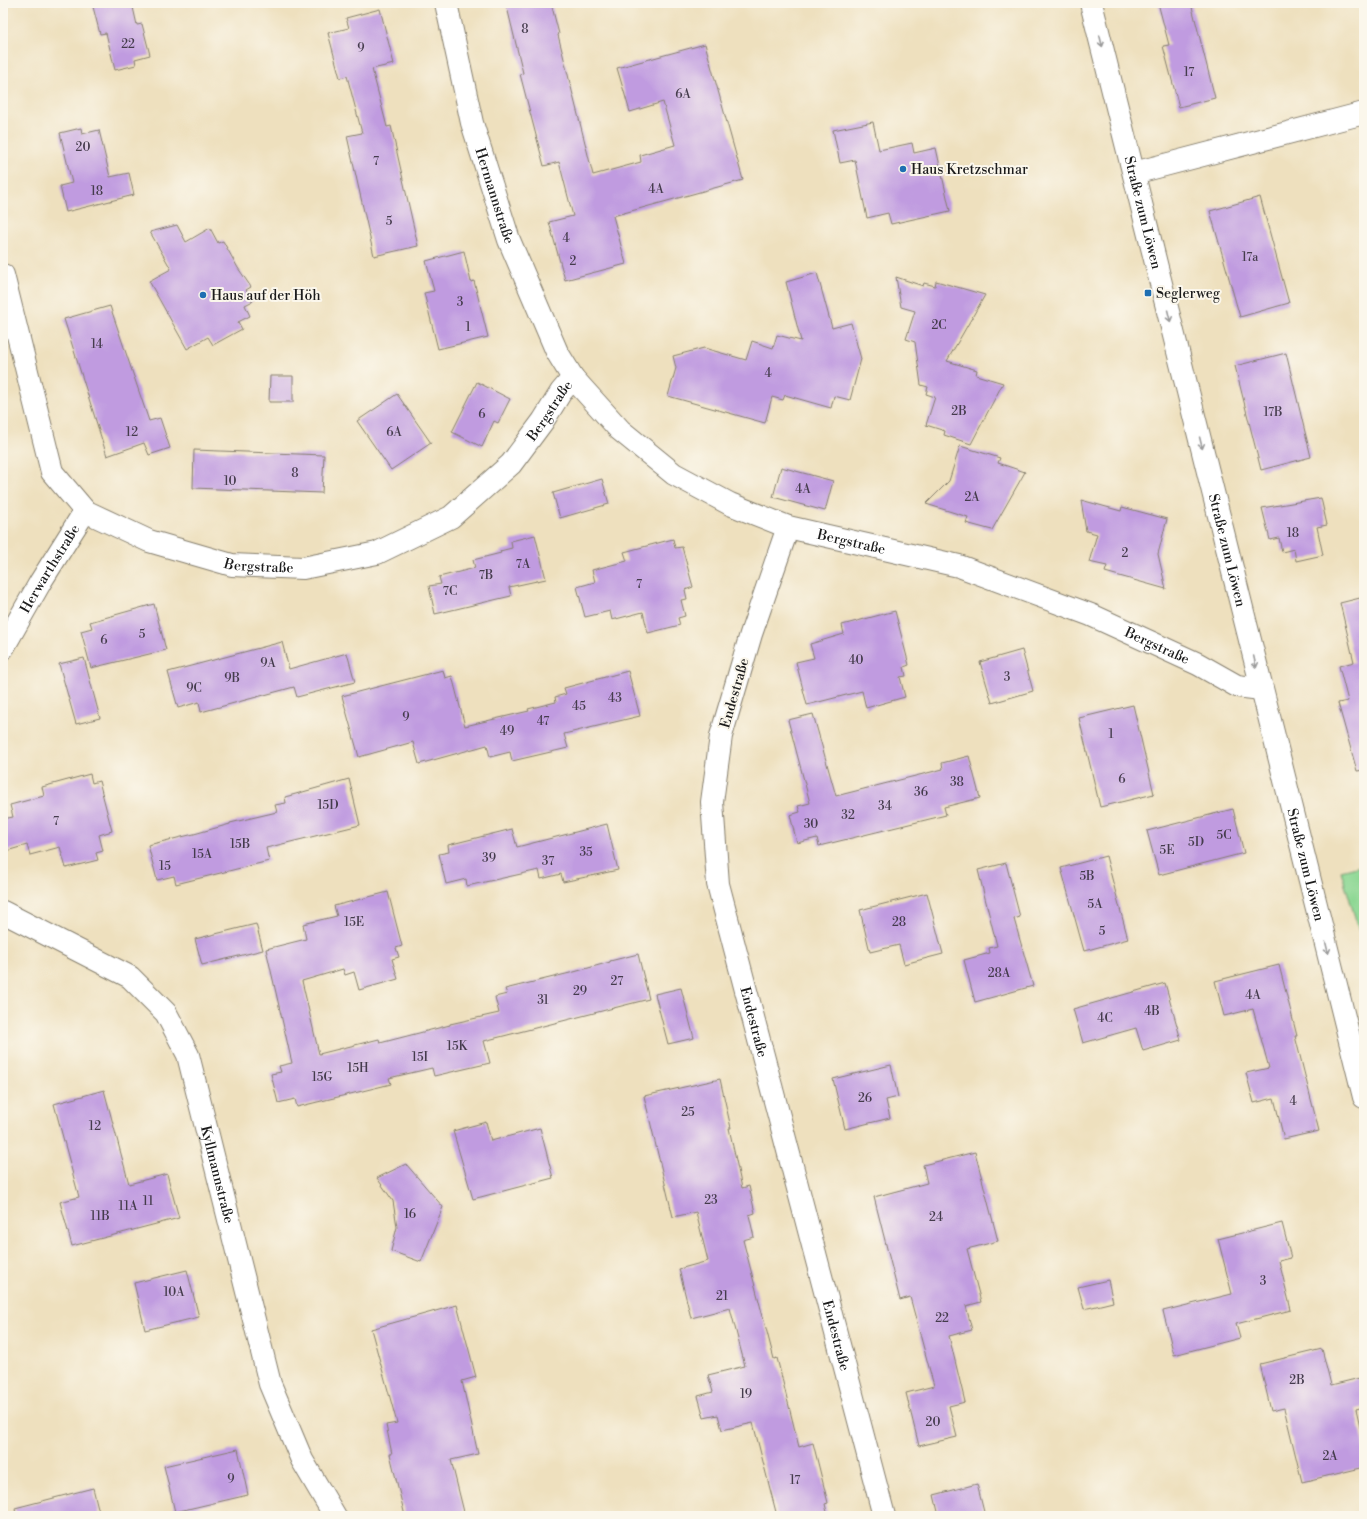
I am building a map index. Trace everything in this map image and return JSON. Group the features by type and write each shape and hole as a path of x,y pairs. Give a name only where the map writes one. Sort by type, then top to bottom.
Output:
{"street":[{"name":"Hermannstraße","path":"446,3 472,123 509,240 557,352 573,378"},
{"name":"Straße zum Löwen","path":"1091,3 1261,689 1355,1031 1364,1097"},
{"path":"1134,173 1364,113"},
{"name":"Bergstraße","path":"3,275 52,472 85,510 149,541 232,566 303,568 377,553 451,517 511,464 543,421 561,392 573,378 620,430 674,474 730,504 788,527 960,566 1091,615 1198,664 1237,686 1261,689"},
{"name":"Herwarthstraße","path":"3,648 41,581 85,510"},
{"name":"Endestraße","path":"788,527 751,634 721,736 712,802 718,884 884,1516"},
{"name":"Kyllmannstraße","path":"3,912 130,977 166,1013 190,1061 270,1384 302,1460 335,1516"}],"green space":[{"path":"1364,865 1364,947 1341,871"}],"building":[{"path":"92,3 132,3 137,25 142,24 150,55 135,59 136,65 115,70 106,33 100,34"},
{"path":"506,3 551,3 593,175 641,162 640,155 675,145 663,102 630,112 617,68 705,44 743,180 613,216 626,264 565,280 549,222 573,216 559,162 544,166 520,74 523,73"},
{"path":"1158,3 1191,3 1215,98 1179,107 1163,46 1169,45"},
{"path":"380,9 394,64 372,69 387,127 391,126 418,246 374,256 347,136 362,133 347,76 340,78 328,33 349,28 346,18"},
{"name":"Haus Kretzschmar","path":"873,122 879,150 912,143 914,153 936,148 950,211 891,224 888,213 867,218 855,160 840,163 833,130"},
{"path":"81,128 82,134 99,130 110,177 129,173 134,195 66,212 60,186 72,183 60,133"},
{"path":"1260,197 1289,303 1240,317 1210,211"},
{"name":"Haus auf der Höh","path":"177,225 186,242 210,228 218,243 223,241 238,268 251,287 246,290 253,301 245,305 250,316 238,322 242,329 213,345 208,337 187,349 149,281 171,269 150,232"},
{"path":"464,251 471,282 474,281 488,337 438,349 424,293 434,291 426,261"},
{"path":"817,273 832,328 851,323 861,359 850,400 834,396 831,408 785,395 783,400 772,397 765,423 668,396 676,368 673,356 704,348 746,360 752,341 773,348 777,335 801,341 786,282"},
{"path":"896,277 923,286 924,283 935,286 936,281 985,295 947,361 977,370 976,375 1003,383 971,444 944,435 945,431 926,425 935,397 926,394 928,387 921,385 915,342 906,339 915,311 901,307"},
{"path":"110,306 149,421 160,418 170,448 149,455 144,443 107,456 64,319"},
{"path":"1286,353 1311,457 1261,470 1235,366"},
{"path":"270,376 293,376 293,402 269,402"},
{"path":"477,382 510,399 498,423 494,421 482,447 452,432"},
{"path":"397,394 431,443 391,470 357,421"},
{"path":"960,446 1000,458 998,463 1025,472 992,530 966,523 968,517 926,504 949,481"},
{"path":"194,450 324,455 322,493 193,488"},
{"path":"781,467 833,481 825,511 773,497"},
{"path":"602,479 609,504 560,518 553,493"},
{"path":"1321,498 1327,525 1317,527 1323,555 1296,561 1294,549 1282,552 1279,538 1270,540 1262,508"},
{"path":"1081,500 1121,511 1122,507 1167,519 1158,554 1166,589 1105,572 1107,566 1089,562 1097,534 1086,531"},
{"path":"535,535 546,579 509,587 511,596 435,614 429,586 441,584 439,577 475,568 473,560 501,553 500,551 512,548 511,541"},
{"path":"673,539 675,548 682,547 693,587 685,590 687,599 681,600 685,616 678,618 680,625 648,633 643,612 612,620 610,611 585,617 577,587 595,582 592,570 627,561 624,552"},
{"path":"1364,597 1364,770 1357,771 1338,703 1348,701 1339,666 1354,662 1340,603"},
{"path":"154,604 166,650 91,668 81,631 92,628 90,622"},
{"path":"895,611 909,665 904,667 906,676 900,677 905,697 866,708 862,691 807,705 796,662 814,658 810,644 844,634 842,625"},
{"path":"282,642 289,669 347,653 355,682 297,697 294,687 201,712 199,702 178,708 168,672"},
{"path":"1022,650 1033,691 992,703 980,662"},
{"path":"84,658 100,718 76,724 59,664"},
{"path":"443,670 445,678 452,676 465,726 529,711 528,709 556,702 555,697 566,694 564,688 628,671 640,716 564,734 568,748 512,761 510,752 490,757 487,745 419,764 413,742 359,757 342,696"},
{"path":"1133,705 1154,794 1100,807 1079,718"},
{"path":"813,714 836,796 943,769 942,763 969,756 980,798 944,807 946,815 819,846 817,838 797,843 790,815 800,812 798,806 810,803 788,720"},
{"path":"90,774 92,783 99,781 112,831 99,835 103,851 96,853 98,860 66,868 60,847 30,855 27,845 3,852 3,819 13,817 10,805 44,796 42,787"},
{"path":"349,779 360,825 266,848 269,861 176,884 174,876 157,880 148,845 277,812 275,805 286,803 285,797"},
{"path":"1233,809 1244,853 1159,875 1147,831"},
{"path":"607,824 618,870 563,882 561,874 541,879 539,870 467,886 466,879 446,884 439,854 449,852 448,845 512,829 517,847"},
{"path":"1106,856 1128,939 1084,951 1061,868"},
{"path":"1006,863 1020,917 1014,919 1033,986 975,1002 964,960 990,953 989,948 997,946 978,870"},
{"path":"388,892 402,946 396,948 399,957 392,959 398,979 359,990 354,972 345,975 343,969 302,981 319,1054 379,1039 380,1043 450,1024 499,1013 495,997 507,994 505,989 638,954 649,999 484,1041 490,1063 434,1076 432,1068 389,1078 391,1084 297,1107 295,1099 278,1103 271,1074 281,1072 279,1066 292,1063 266,949 306,939 303,924 337,916 334,906"},
{"path":"927,893 943,954 904,964 899,945 870,952 860,910"},
{"path":"256,924 263,950 202,965 195,939"},
{"path":"1279,965 1319,1131 1284,1139 1274,1098 1254,1103 1246,1073 1269,1068 1253,1009 1224,1016 1215,981"},
{"path":"1165,983 1181,1040 1143,1051 1136,1028 1083,1043 1073,1009"},
{"path":"681,988 694,1038 668,1044 655,994"},
{"path":"891,1065 898,1097 886,1100 890,1118 845,1129 833,1079"},
{"path":"720,1079 742,1188 749,1186 755,1213 749,1215 754,1237 743,1240 774,1359 777,1358 799,1447 813,1443 828,1503 825,1504 828,1516 777,1516 753,1423 722,1430 718,1415 704,1418 698,1396 713,1392 708,1375 745,1366 730,1308 691,1318 679,1269 708,1261 696,1212 673,1217 644,1096"},
{"path":"104,1090 129,1184 167,1174 179,1218 72,1246 60,1202 79,1197 54,1104"},
{"path":"486,1122 491,1141 540,1128 553,1178 473,1199 453,1131"},
{"path":"975,1152 998,1241 967,1249 981,1302 966,1306 972,1330 949,1336 965,1402 949,1406 957,1437 919,1446 906,1393 934,1386 910,1297 900,1300 874,1197 927,1183 923,1165"},
{"path":"406,1164 443,1207 421,1262 391,1251 397,1227 393,1201 377,1178"},
{"path":"1282,1223 1291,1258 1279,1261 1291,1310 1236,1324 1240,1338 1174,1355 1163,1311 1232,1294 1218,1239"},
{"path":"187,1270 199,1317 145,1330 134,1283"},
{"path":"1108,1280 1113,1302 1084,1309 1078,1287"},
{"path":"457,1305 476,1377 462,1381 478,1454 451,1460 465,1516 405,1516 390,1454 392,1454 386,1425 397,1423 371,1329"},
{"path":"1322,1349 1331,1385 1364,1377 1364,1407 1356,1409 1364,1444 1364,1467 1302,1482 1284,1408 1271,1411 1260,1364"},
{"path":"238,1449 248,1495 175,1512 164,1466"},
{"path":"977,1484 985,1516 939,1516 934,1495"},
{"path":"93,1488 100,1516 16,1516 15,1508"}],"place":[{"name":"Haus Kretzschmar","path":"903,169"},
{"name":"Seglerweg","path":"1148,293"},
{"name":"Haus auf der Höh","path":"203,295"}]}
